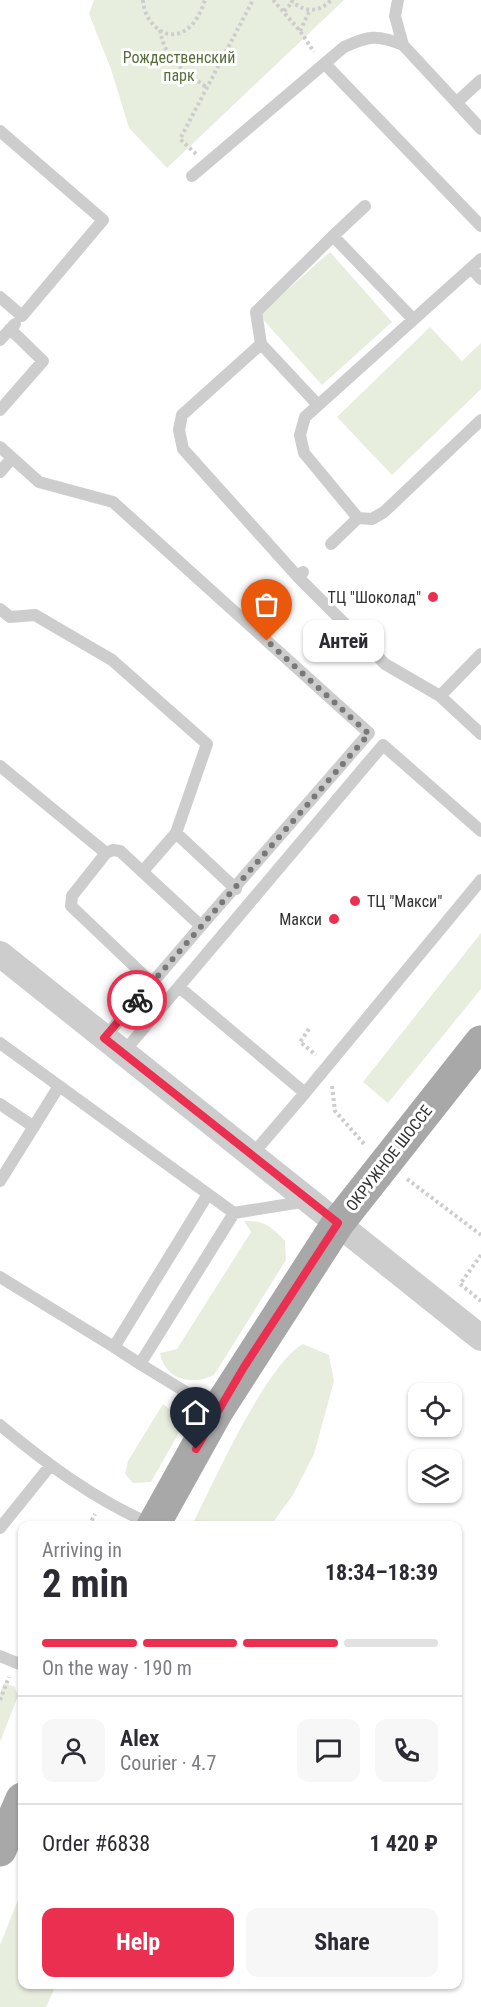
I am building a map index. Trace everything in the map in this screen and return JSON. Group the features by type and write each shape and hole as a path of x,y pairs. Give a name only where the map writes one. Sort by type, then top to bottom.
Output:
{"main road":[{"name":"ОКРУЖНОЕ ШОССЕ","path":"155,1521 217,1411 338,1223 481,1042"},
{"path":"0,1850 18,1807"}],"street":[{"path":"0,954 481,1338"}],"lane":[{"path":"398,0 395,16 403,45"},
{"path":"192,176 344,46 367,37 386,38 403,45 481,129"},
{"path":"324,64 481,226"},
{"path":"457,102 481,80"},
{"path":"0,131 103,220 0,340"},
{"path":"318,405 261,344 256,312 365,206"},
{"path":"333,236 414,319"},
{"path":"481,259 305,417 300,435 303,453 358,518 372,519 384,512 481,420"},
{"path":"472,268 481,279"},
{"path":"0,297 22,316"},
{"path":"0,410 43,361 10,329"},
{"path":"261,344 182,415 179,430 183,449 385,664 440,696 481,734"},
{"path":"0,447 39,483 113,502 369,734 236,889 152,982 113,1046"},
{"path":"0,472 12,458"},
{"path":"332,544 358,518"},
{"path":"0,609 10,617 35,615 112,660 207,744 176,833 143,871"},
{"path":"440,696 481,654"},
{"path":"113,1046 179,987 384,745 481,831"},
{"path":"0,766 106,853"},
{"path":"176,833 236,889"},
{"path":"152,982 71,906 72,896 106,853 113,850 120,851 201,926"},
{"path":"251,1156 481,880"},
{"path":"179,987 305,1094"},
{"path":"0,1043 234,1213 309,1201"},
{"path":"0,1181 5,1162 34,1127 59,1086"},
{"path":"0,1104 34,1127"},
{"path":"114,1347 208,1194"},
{"path":"140,1364 234,1213"},
{"path":"0,1277 217,1411"},
{"path":"0,1425 50,1466 112,1506 144,1521"},
{"path":"0,1528 50,1466"},
{"path":"0,1656 18,1663"}],"path":[{"path":"143,0 146,17 160,30 172,34 185,30 196,20 205,0"},
{"path":"207,164 180,139 253,0"},
{"path":"273,0 324,64"},
{"path":"284,11 292,1 310,10 321,8 331,0"},
{"path":"300,31 310,10"},
{"path":"160,30 162,45 178,67 206,87"},
{"path":"309,1029 300,1042 329,1065 335,1111 372,1152"},
{"path":"407,1179 481,1235"},
{"path":"481,1255 460,1284 481,1301"}],"green space":[{"name":"Рождественский парк","path":"94,0 344,0 167,168 129,128 111,69 89,14"},
{"path":"330,252 392,322 322,385 259,315"},
{"path":"430,327 462,361 481,343 481,389 392,475 337,417"},
{"path":"481,933 481,989 388,1103 363,1082"},
{"path":"244,1221 262,1223 276,1232 285,1241 286,1260 214,1375 189,1380 173,1375 167,1369 160,1353 177,1349 251,1232"},
{"path":"303,1344 329,1355 334,1381 314,1454 293,1495 274,1521 194,1521 257,1399 288,1356"},
{"path":"163,1404 185,1422 151,1482 133,1483 125,1474 128,1461"},
{"path":"4,1683 15,1687 18,1696 0,1742 0,1693"},
{"path":"18,1900 18,1989 54,1989 46,2007 0,2007 0,1945"}],"way so far":[{"path":"137,1000 369,734 267,641"}],"place":[{"name":"ТЦ \"Шоколад\"","path":"433,597"},
{"name":"Антей","path":"267,641"},
{"name":"ТЦ \"Макси\"","path":"355,901"},
{"name":"Макси","path":"334,919"}],"route":[{"path":"137,1000 104,1038 338,1223 244,1367 196,1449"}]}
